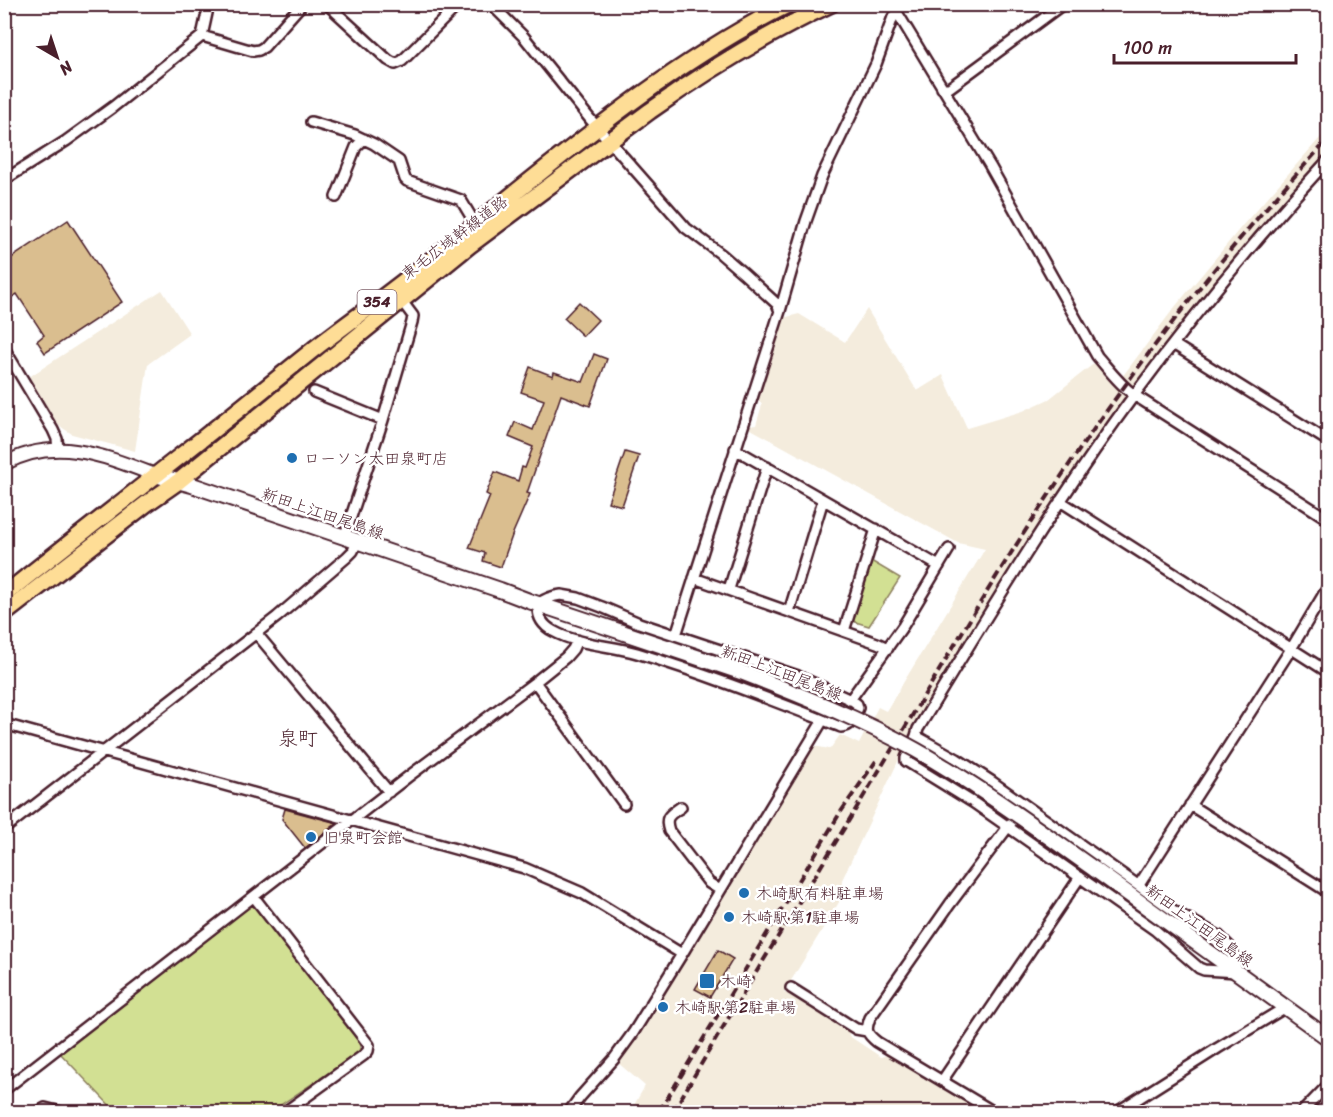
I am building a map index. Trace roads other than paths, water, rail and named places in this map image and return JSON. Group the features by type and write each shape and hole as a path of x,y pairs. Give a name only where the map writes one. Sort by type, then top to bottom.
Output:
{"highway":[{"name":"東毛広域幹線道路","path":"4,595 597,128 690,61 741,29 789,4"},
{"name":"東毛広域幹線道路","path":"4,614 178,481 470,245 678,91 767,36 831,4"},
{"path":"534,178 564,165 595,142 609,142"}],"main road":[{"name":"新田上江田尾島線","path":"155,475 741,672 832,709 913,749 984,792 1329,1038"}],"street":[{"path":"4,180 66,141 113,107 202,36 209,4"},
{"path":"202,36 253,51 259,50 302,4"},
{"path":"327,4 395,64 402,61 459,4"},
{"path":"491,4 524,37 597,128 686,228 744,274 777,304 780,311"},
{"path":"892,4 990,166 1097,356 1118,381 1134,395 1329,519"},
{"path":"942,88 949,88 1063,4"},
{"path":"676,635 822,176 876,64 893,17 898,14"},
{"path":"311,122 355,135 396,158 405,180 461,200 476,225"},
{"path":"336,197 356,147 364,139"},
{"path":"916,736 957,759 1025,804 1177,913 1219,936 1229,946 1238,972 1199,968 1155,930 1008,826 906,761 906,758 918,729 997,600 1060,501 1134,395 1240,260 1329,160"},
{"path":"4,829 256,633 353,551 350,540 413,316 401,300"},
{"path":"1173,344 1329,441"},
{"path":"4,348 53,430 58,450"},
{"path":"314,392 383,420"},
{"path":"4,464 37,452 58,450 100,455 155,475"},
{"path":"735,450 939,566"},
{"path":"729,590 767,468"},
{"path":"789,612 824,500"},
{"path":"1060,501 1329,672"},
{"path":"844,631 876,530"},
{"path":"849,700 903,626 949,549"},
{"path":"694,578 888,648"},
{"path":"1139,885 1329,587"},
{"path":"561,595 578,598 639,622 798,676 857,704 858,708 850,724 841,727 761,696 635,653 560,635 544,624 538,612 538,604 547,598 561,595"},
{"path":"256,633 389,792"},
{"path":"4,1090 535,682 573,650 577,640"},
{"path":"535,682 624,804"},
{"path":"568,1113 633,1033 823,720"},
{"path":"4,724 524,868 582,893 682,954"},
{"path":"994,1113 877,1042 867,1031 867,1026 870,1018 949,906 1025,804"},
{"path":"1190,805 1329,892"},
{"path":"681,807 668,816 666,822 669,831 709,883 720,890"},
{"path":"942,1081 1080,877"},
{"path":"254,897 369,1045 364,1055 285,1113"},
{"path":"791,988 856,1029 867,1031"},
{"path":"1117,1113 1286,1007"},
{"path":"1302,1113 1329,1085"},
{"path":"38,1113 45,1108 61,1113"}],"railway":[{"path":"673,1112 1006,561 1079,450 1198,290 1283,189 1328,140"},
{"path":"659,1112 840,813 876,761"}],"place":[{"name":"ローソン太田泉町店","path":"292,458"},
{"name":"旧泉町会館","path":"311,837"},
{"name":"木崎駅有料駐車場","path":"744,893"},
{"name":"木崎駅第1駐車場","path":"729,917"},
{"name":"木崎","path":"707,981"},
{"name":"木崎駅第2駐車場","path":"663,1007"}],"district":[{"name":"泉町","path":"298,738"}]}
